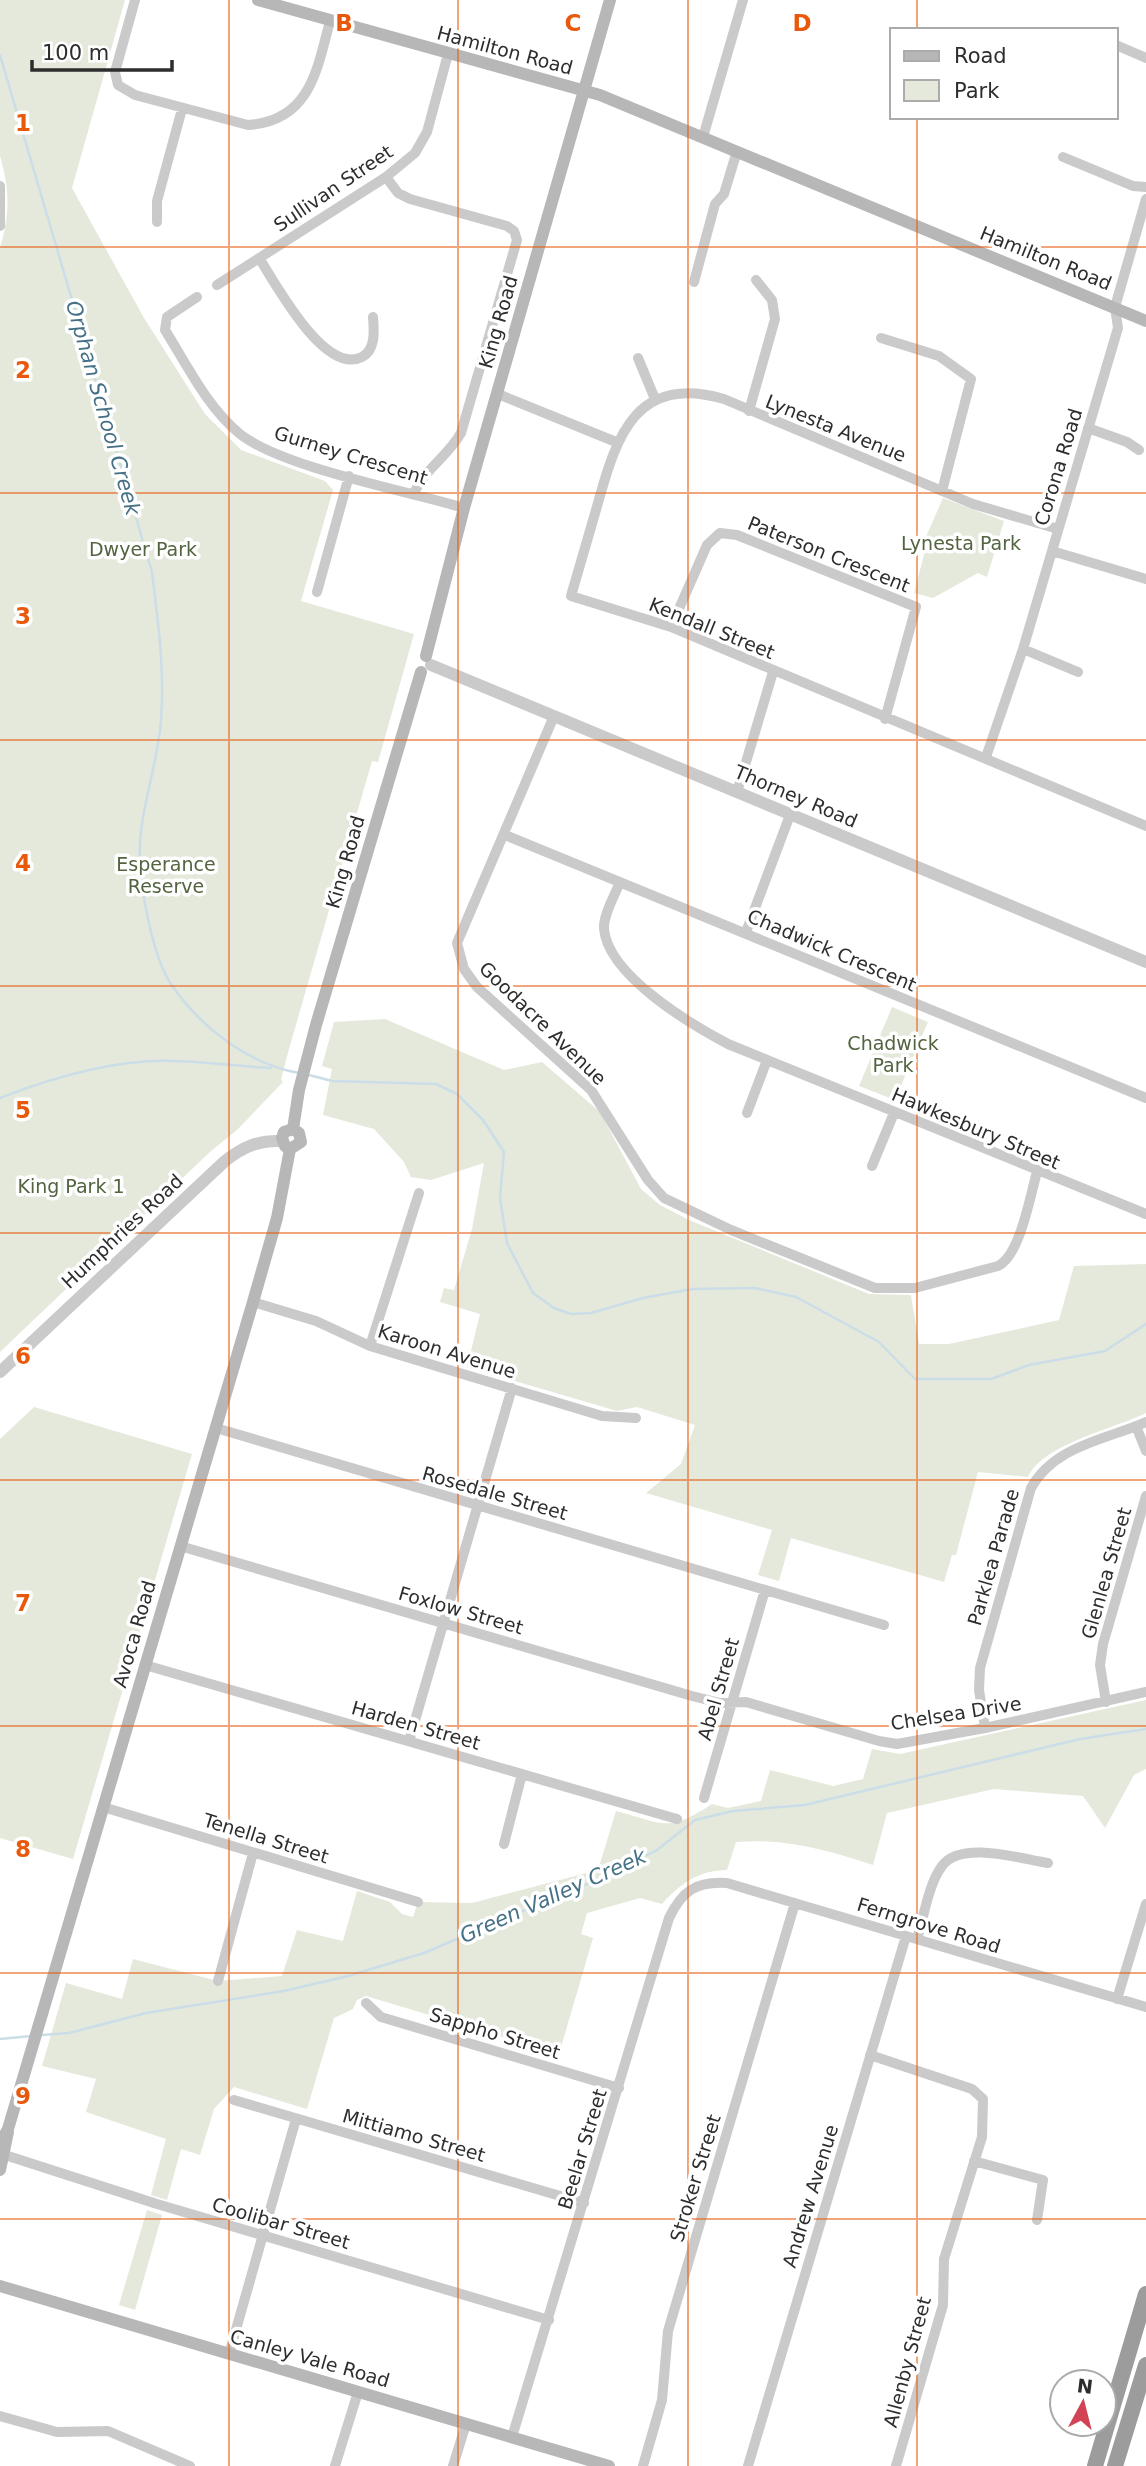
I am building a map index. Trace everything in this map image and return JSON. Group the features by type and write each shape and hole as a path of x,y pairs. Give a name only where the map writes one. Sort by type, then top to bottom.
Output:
{"highway":[{"path":"1095,2466 1146,2294"},
{"path":"1115,2466 1146,2365"}],"main road":[{"name":"Hamilton Road","path":"258,0 584,91 703,137 1146,321"},
{"name":"King Road","path":"306,1063 426,664 464,508 610,0"},
{"name":"Avoca Road","path":"0,2171 2,2149 9,2138 8,2129 277,1218 286,1145 297,1147 301,1139 293,1129 306,1063"},
{"name":"Canley Vale Road","path":"0,2286 512,2437 582,2462 609,2466"}],"street":[{"path":"135,0 115,72 116,81 127,92 248,125 264,124 278,118 302,101 311,89 330,21"},
{"path":"703,137 743,0"},
{"path":"1118,46 1146,58"},
{"name":"Sullivan Street","path":"217,285 386,177 415,153 427,132 448,54"},
{"path":"157,222 157,201 182,109"},
{"path":"694,282 715,204 724,194 737,151"},
{"path":"1063,157 1133,186 1146,187"},
{"path":"386,177 398,192 410,198 507,226 514,231 517,240 461,433 452,448 422,477 414,493"},
{"path":"0,186 0,226"},
{"name":"Corona Road","path":"986,757 1023,649 1118,328 1115,307 1146,199"},
{"path":"259,258 310,336 324,348 353,359 362,357 369,351 373,339 373,317"},
{"path":"749,411 775,319 772,300 756,280"},
{"name":"Gurney Crescent","path":"197,297 167,317 164,325 215,408 241,435 272,452 464,508"},
{"path":"881,338 939,356 971,379 942,491"},
{"path":"498,394 616,442 628,423 655,399 638,358"},
{"name":"Lynesta Avenue","path":"655,399 680,393 703,393 973,504 1058,529"},
{"path":"1088,428 1128,442 1139,450"},
{"name":"Kendall Street","path":"616,442 571,596 671,627 885,719 986,757 1146,826"},
{"path":"317,592 349,476"},
{"name":"Paterson Crescent","path":"671,627 707,545 720,533 737,534 916,607 885,719"},
{"path":"1052,551 1146,579"},
{"path":"1023,649 1078,672"},
{"name":"Thorney Road","path":"426,664 1146,962"},
{"path":"737,792 773,672"},
{"name":"Goodacre Avenue","path":"554,716 457,943 464,969 477,987 591,1090 648,1180 664,1198 731,1230 875,1288 922,1286 1009,1262 1037,1172"},
{"path":"746,932 790,815"},
{"name":"Chadwick Crescent","path":"505,835 1146,1098"},
{"name":"Hawkesbury Street","path":"620,882 604,926 608,945 629,974 690,1025 894,1113 1146,1214"},
{"path":"747,1113 767,1060"},
{"path":"873,1166 894,1113"},
{"name":"Humphries Road","path":"0,1372 232,1156 245,1146 266,1140 286,1145"},
{"path":"370,1346 419,1193"},
{"name":"Karoon Avenue","path":"253,1302 316,1321 370,1346 602,1416 636,1418"},
{"path":"409,1741 512,1388"},
{"path":"1141,1424 1146,1451"},
{"name":"Parklea Parade","path":"985,1728 979,1690 980,1668 1031,1488 1049,1463 1065,1452 1141,1424"},
{"name":"Rosedale Street","path":"216,1428 884,1625"},
{"name":"Glenlea Street","path":"1106,1702 1100,1665 1103,1644 1146,1496"},
{"name":"Foxlow Street","path":"180,1546 692,1696 720,1703 732,1702"},
{"name":"Abel Street","path":"704,1798 765,1590"},
{"name":"Harden Street","path":"145,1665 677,1819"},
{"name":"Chelsea Drive","path":"732,1702 746,1702 897,1744 985,1728 1146,1692"},
{"path":"504,1844 522,1774"},
{"name":"Tenella Street","path":"103,1807 418,1902"},
{"path":"917,1939 942,1866 954,1856 967,1852 985,1853 1048,1863"},
{"path":"218,1980 253,1853"},
{"name":"Ferngrove Road","path":"701,1883 727,1883 1146,2007"},
{"name":"Beelar Street","path":"512,2437 669,1918 686,1891 701,1883"},
{"name":"Stroker Street","path":"643,2466 662,2400 668,2331 795,1903"},
{"path":"1117,1999 1146,1904"},
{"name":"Andrew Avenue","path":"748,2466 906,1936"},
{"name":"Sappho Street","path":"366,2003 381,2017 619,2088"},
{"name":"Allenby Street","path":"870,2056 956,2082 983,2099 985,2117 944,2259 943,2305 896,2466"},
{"name":"Mittiamo Street","path":"234,2101 584,2203"},
{"path":"229,2354 296,2119"},
{"name":"Coolibar Street","path":"2,2149 263,2236 549,2320"},
{"path":"974,2161 1043,2180 1037,2220"},
{"path":"335,2466 358,2392"},
{"path":"0,2416 57,2432 108,2431 190,2466"},
{"path":"453,2466 466,2424"}],"green space":[{"path":"0,0 125,0 72,188 144,318 205,414 241,450 325,481 333,490 301,601 414,634 378,762 372,761 289,1049 281,1080 283,1082 237,1130 211,1151 0,1352 0,248 8,202 0,156"},
{"name":"Lynesta Park","path":"943,498 1004,521 987,577 978,573 933,598 914,593 925,551 921,548"},
{"name":"Chadwick Park","path":"892,1007 928,1022 895,1100 859,1086"},
{"path":"385,1019 504,1070 542,1062 600,1112 641,1189 660,1205 689,1220 869,1294 911,1295 919,1344 949,1344 1059,1320 1074,1266 1146,1264 1146,1413 1063,1446 1036,1465 1028,1477 978,1472 956,1555 952,1555 944,1582 791,1538 779,1581 758,1575 772,1530 646,1493 681,1464 695,1425 637,1407 617,1411 467,1367 480,1314 440,1302 444,1288 454,1290 472,1229 484,1163 431,1180 411,1177 404,1162 374,1129 323,1115 332,1069 322,1066 334,1022"},
{"path":"34,1407 192,1454 73,1859 0,1838 0,1439"},
{"path":"1146,1700 1146,1769 1134,1775 1105,1828 1083,1796 994,1789 887,1813 873,1865 806,1846 736,1842 727,1870 699,1875 676,1890 662,1904 640,1898 587,1913 581,1934 593,1938 559,2054 366,1996 357,2000 353,2009 334,2018 307,2109 234,2087 214,2109 200,2155 181,2149 167,2200 151,2195 166,2139 86,2112 96,2079 42,2066 66,1983 122,1999 133,1959 218,1981 282,1976 297,1930 343,1941 357,1891 390,1902 402,1914 413,1917 418,1902 472,1903 598,1870 616,1811 656,1822 675,1822 712,1804 728,1808 761,1801 770,1770 833,1786 863,1779 872,1749 900,1754"},
{"path":"147,2210 162,2215 135,2310 119,2305"}],"waterway":[{"name":"Orphan School Creek","path":"0,55 152,572 160,646 162,702 159,737 142,827 140,862 143,892 154,942 171,984 211,1029 244,1052 280,1068 299,1073"},
{"path":"0,1098 85,1071 130,1063 174,1061 271,1068"},
{"name":"Orphan School Creek","path":"309,1075 332,1081 436,1084 457,1094 483,1120 504,1152 500,1198 507,1243 533,1293 554,1308 571,1314 591,1313 643,1298 692,1289 755,1288 796,1297 879,1342 915,1379 991,1379 1029,1365 1105,1351 1146,1324"},
{"name":"Green Valley Creek","path":"42,2035 69,2033 146,2013 284,1991 348,1976 424,1953 606,1876 657,1850 695,1820 733,1811 805,1805 1080,1739 1146,1729"},
{"path":"0,2039 31,2036"}],"park label":[{"name":"Dwyer Park","path":"143,549"},
{"name":"Esperance Reserve","path":"166,875"},
{"name":"King Park 1","path":"71,1186"}]}
